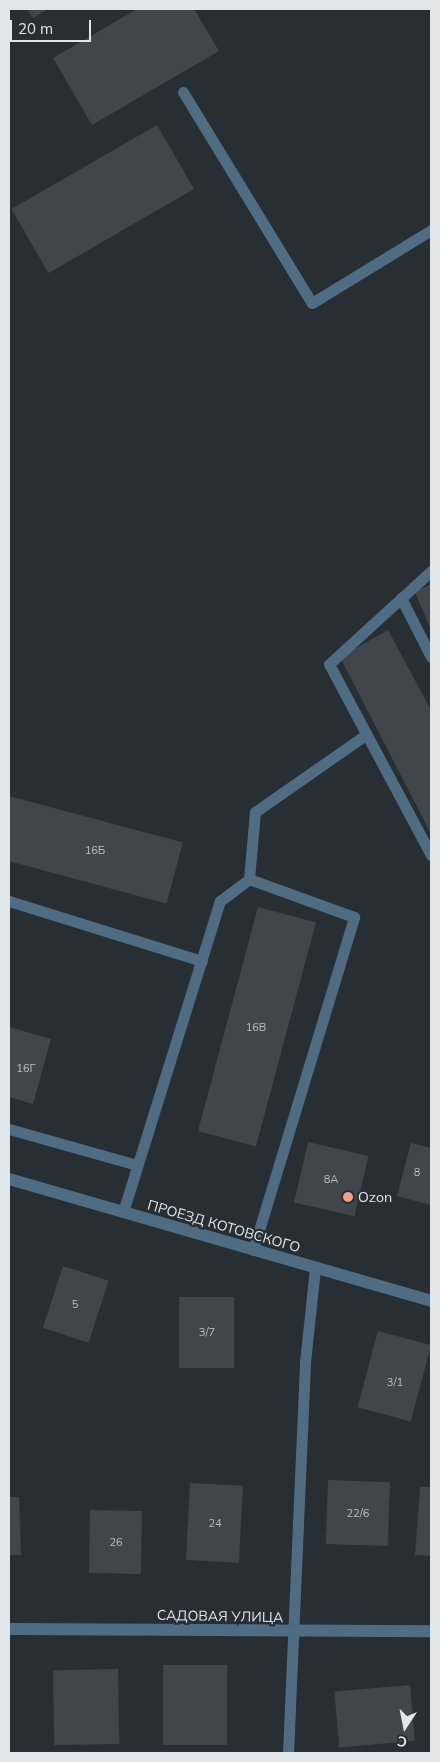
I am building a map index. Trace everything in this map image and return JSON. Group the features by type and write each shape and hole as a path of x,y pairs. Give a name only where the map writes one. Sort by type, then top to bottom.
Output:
{"street":[{"name":"ПРОЕЗД КОТОВСКОГО","path":"9,1180 431,1300"},
{"name":"САДОВАЯ УЛИЦА","path":"9,1629 431,1631"}],"lane":[{"path":"183,92 312,303 431,230"},
{"path":"431,571 329,664 431,855"},
{"path":"401,598 431,657"},
{"path":"123,1212 220,901 249,878 255,812 367,734"},
{"path":"249,878 354,916 253,1250"},
{"path":"9,901 202,961"},
{"path":"9,1129 137,1165"},
{"path":"288,1753 305,1362 315,1268"}],"building":[{"path":"27,9 48,9 33,18"},
{"path":"137,9 194,9 219,51 92,125 53,58"},
{"path":"157,125 194,189 49,273 12,209"},
{"path":"431,584 431,630 415,592"},
{"path":"388,630 431,710 431,834 340,657"},
{"path":"9,796 183,843 167,903 9,861"},
{"path":"258,907 316,923 256,1147 198,1131"},
{"path":"9,1027 51,1039 33,1104 9,1097"},
{"path":"308,1142 368,1156 354,1216 294,1202"},
{"path":"411,1143 431,1148 431,1205 397,1196"},
{"path":"63,1266 109,1281 89,1343 43,1328"},
{"path":"179,1297 234,1297 234,1368 179,1368"},
{"path":"378,1331 431,1345 411,1422 358,1407"},
{"path":"328,1480 390,1482 388,1546 326,1544"},
{"path":"190,1483 243,1486 239,1563 186,1560"},
{"path":"420,1487 431,1487 431,1556 415,1555"},
{"path":"9,1497 19,1497 21,1555 9,1555"},
{"path":"90,1510 142,1511 141,1574 89,1573"},
{"path":"163,1665 227,1665 227,1745 163,1745"},
{"path":"118,1669 119,1744 54,1745 53,1670"},
{"path":"410,1685 415,1741 339,1747 334,1692"}],"place":[{"name":"Ozon","path":"348,1197"}]}
